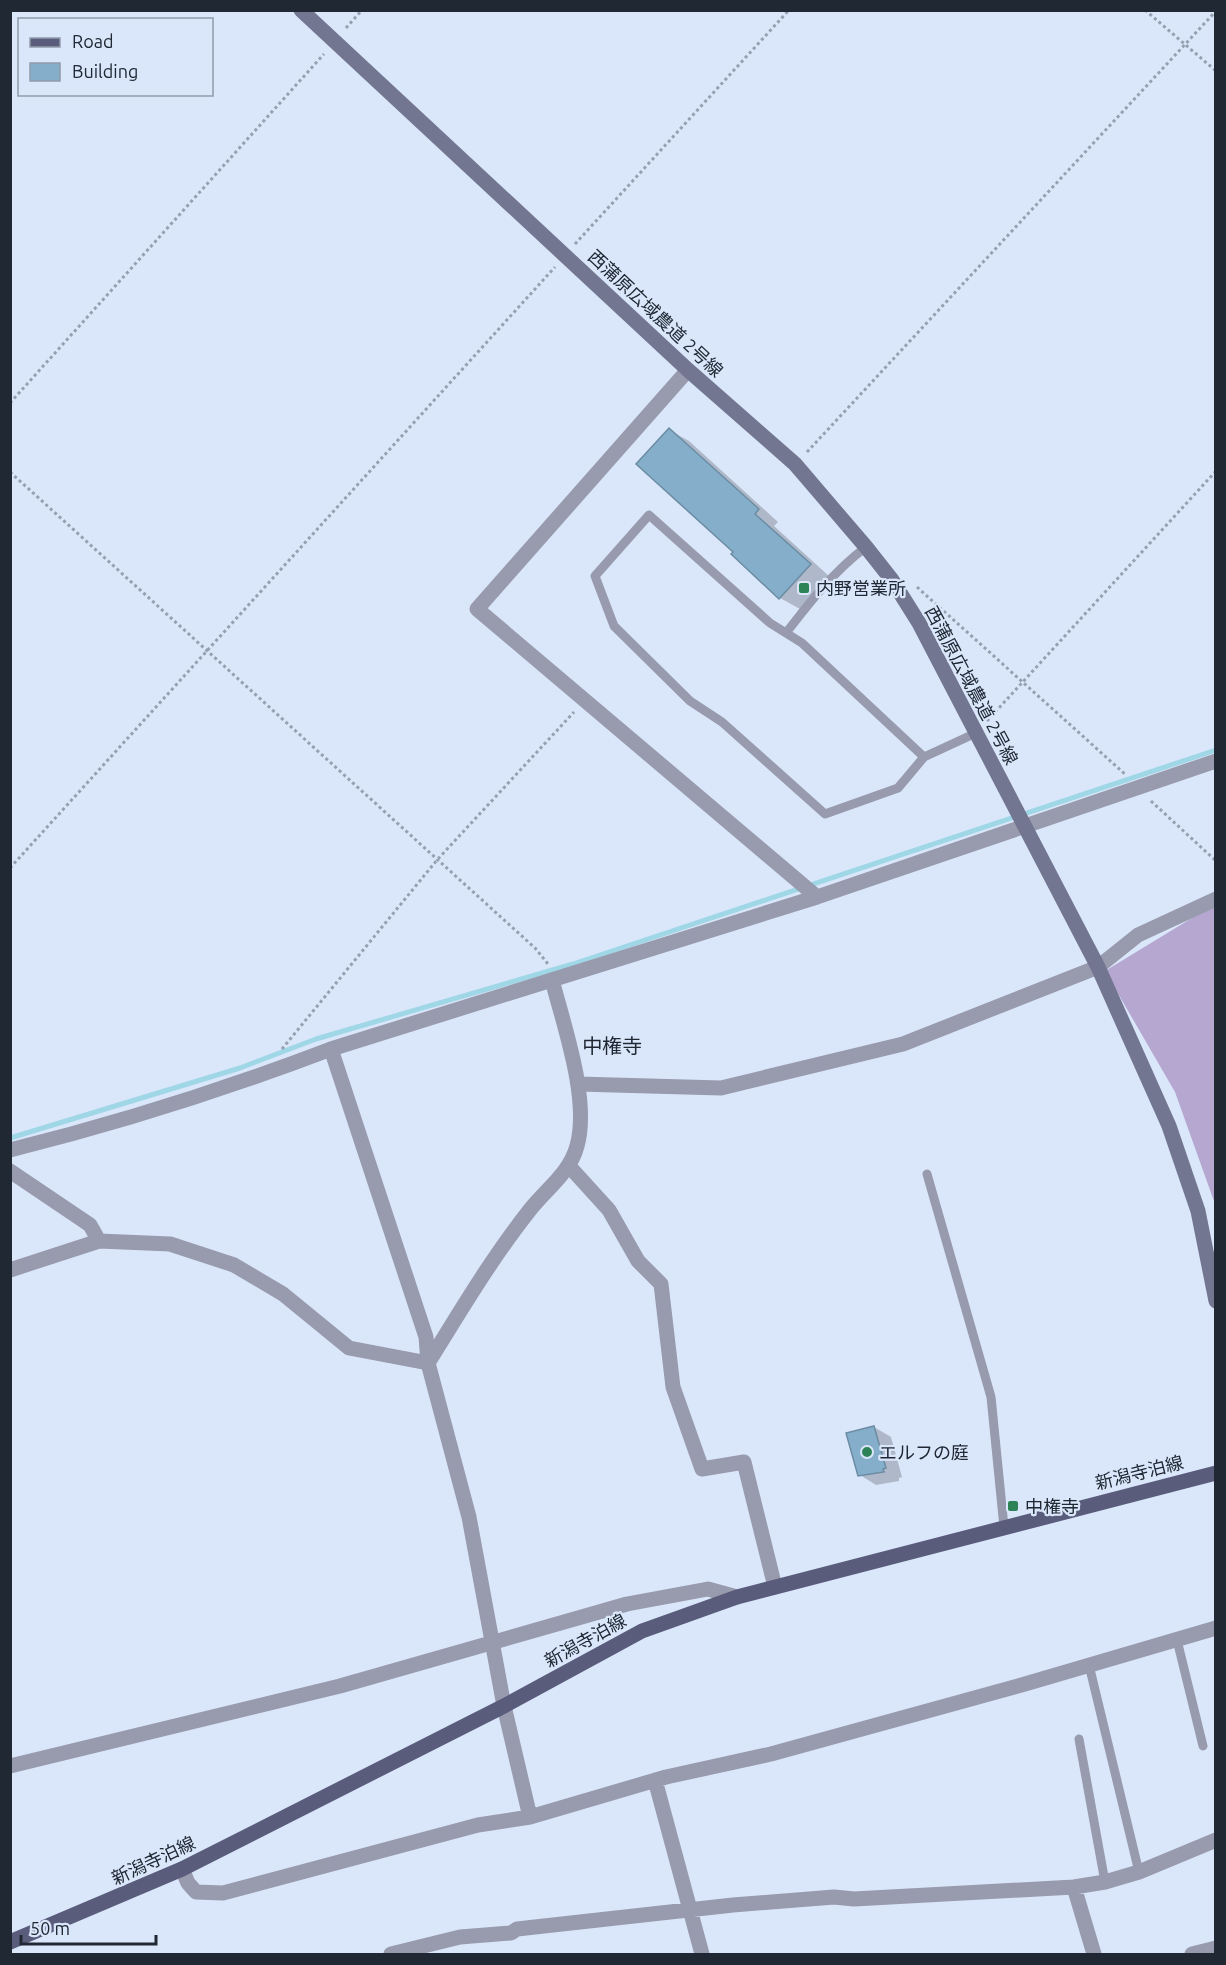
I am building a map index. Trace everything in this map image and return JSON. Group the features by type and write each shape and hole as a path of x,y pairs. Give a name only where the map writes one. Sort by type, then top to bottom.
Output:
{"main road":[{"name":"新潟寺泊線","path":"10,1942 182,1869 504,1706 642,1631 737,1597 1215,1473"}],"street":[{"name":"西蒲原広域農道 2号線","path":"301,10 688,370 795,464 892,580 919,623 1098,967 1169,1126 1198,1211 1215,1300"},
{"path":"688,370 477,609 818,897"},
{"path":"10,1150 77,1133 259,1077 331,1049 818,897 1215,761"},
{"path":"578,1084 721,1088 903,1044 1098,967 1138,934 1215,899"},
{"path":"428,1363 472,1292 529,1211 569,1166 578,1145 578,1084 552,980"},
{"path":"331,1049 426,1337 428,1363 469,1517 504,1706 530,1817"},
{"path":"569,1166 609,1210 638,1261 661,1284 673,1387 702,1469 744,1462 775,1587"},
{"path":"10,1171 90,1225 99,1241"},
{"path":"10,1270 99,1241 170,1244 234,1265 283,1294 350,1348 428,1363"},
{"path":"10,1766 340,1686 627,1604 708,1589 737,1597"},
{"path":"182,1869 188,1883 196,1892 223,1893 478,1825 530,1817 655,1780 771,1754 1215,1628"},
{"path":"655,1780 702,1954"},
{"path":"391,1954 460,1937 690,1910 834,1897 854,1899 1074,1887 1139,1872 1215,1840"},
{"path":"1074,1887 1094,1954"},
{"path":"1192,1954 1215,1948"}],"lane":[{"path":"924,756 802,644 786,633 649,515 595,576 614,626 690,700 722,722 825,814 898,788 924,756 976,733"},
{"path":"786,633 812,598 849,559 866,547"},
{"path":"927,1174 991,1397 1004,1527"},
{"path":"1177,1640 1203,1746"},
{"path":"1089,1665 1139,1872"},
{"path":"1079,1739 1105,1881"}],"path":[{"path":"10,403 320,61 362,10"},
{"path":"10,868 564,255 789,10"},
{"path":"1145,10 1215,71"},
{"path":"795,464 1215,11"},
{"path":"976,733 1215,471"},
{"path":"10,472 535,948 548,963 552,980"},
{"path":"892,580 918,588 1124,772 1135,787 1215,861"},
{"path":"281,1050 437,860 585,700"}],"shaded area":[{"path":"1215,904 1215,1204 1175,1092 1105,971"}],"building":[{"path":"669,428 759,509 755,514 811,564 779,599 731,554 733,552 636,464"},
{"name":"エルフの庭","path":"874,1426 886,1468 883,1469 884,1472 858,1476 846,1433"}],"waterway":[{"path":"10,1138 240,1068 316,1039 573,964 1216,750"}],"place":[{"name":"内野営業所","path":"804,588"},
{"name":"エルフの庭","path":"867,1452"},
{"name":"中権寺","path":"1013,1506"}],"district":[{"name":"中権寺","path":"612,1045"}]}
